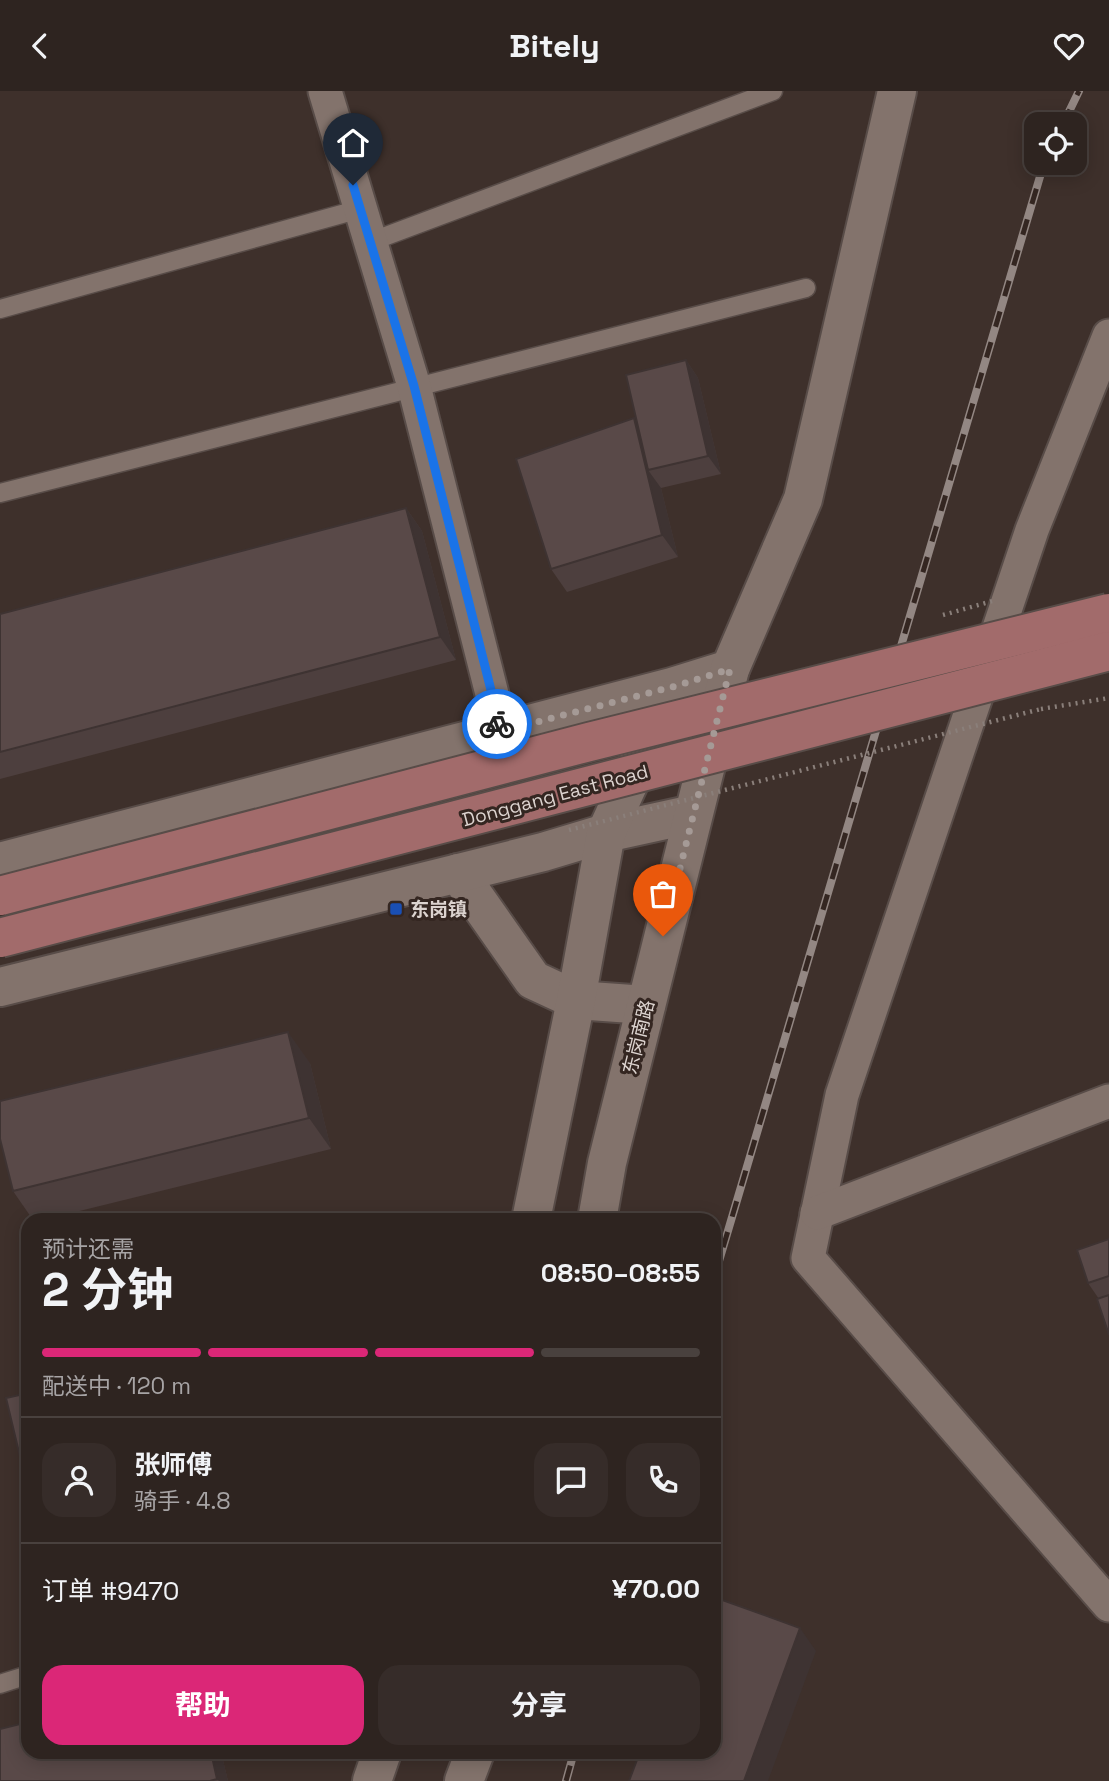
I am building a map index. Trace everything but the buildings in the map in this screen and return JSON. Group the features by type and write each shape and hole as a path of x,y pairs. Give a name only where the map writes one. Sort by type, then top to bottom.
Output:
{"main road":[{"path":"0,896 589,742 1109,613"},
{"name":"Donggang East Road","path":"0,938 1109,651"}],"street":[{"path":"325,91 414,386 493,698 498,732"},
{"name":"东岗南路","path":"598,1213 607,1163 730,669 803,499 897,91"},
{"path":"1109,336 1032,530 846,1081 808,1258 1109,1605"},
{"path":"0,862 672,687 730,669"},
{"path":"532,1213 607,832 672,687"},
{"path":"0,987 543,852 607,832 692,814"},
{"path":"458,873 533,980 576,1000 646,1005"},
{"path":"817,1213 1109,1101"},
{"path":"372,1781 380,1759"},
{"path":"464,1781 472,1759"}],"lane":[{"path":"370,242 772,91"},
{"path":"0,309 360,209"},
{"path":"0,493 806,288"},
{"path":"0,1684 21,1677"}],"path":[{"path":"569,830 1041,709 1109,698"}],"railway":[{"path":"1069,112 1079,91"},
{"path":"721,1254 1040,175"},
{"path":"566,1781 572,1759"}],"way so far":[{"path":"497,724 498,732 672,687 730,669 663,936"}],"place":[{"name":"东岗镇","path":"396,909"}],"route":[{"path":"353,185 414,386 493,698 497,724"}]}
